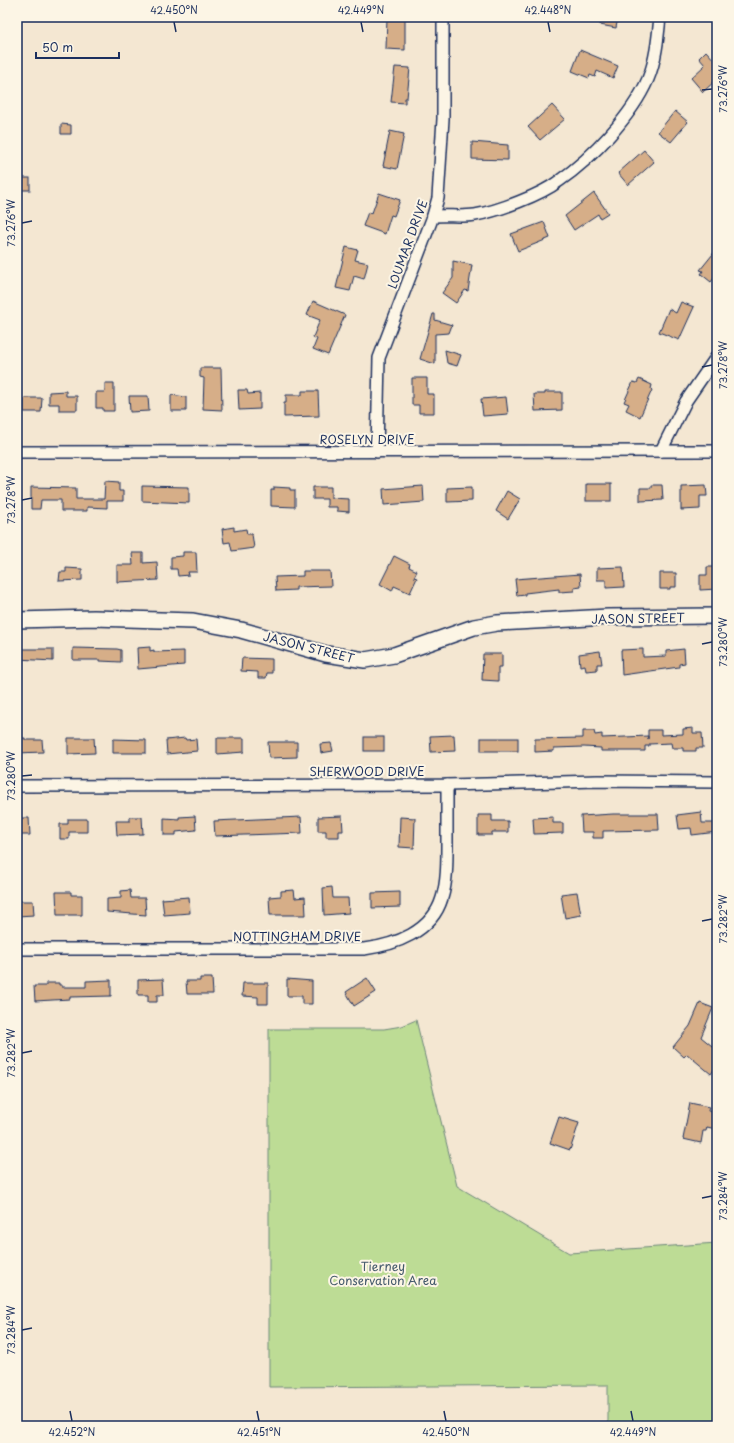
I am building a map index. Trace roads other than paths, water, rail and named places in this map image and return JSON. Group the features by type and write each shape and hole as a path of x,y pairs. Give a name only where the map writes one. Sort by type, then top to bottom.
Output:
{"street":[{"name":"LOUMAR DRIVE","path":"377,452 379,358 433,216 438,198 443,119 443,17"},
{"path":"433,216 475,215 513,204 558,182 594,152 625,118 648,79 657,44 660,17"},
{"path":"661,451 686,401 717,356"},
{"name":"ROSELYN DRIVE","path":"17,452 717,451"},
{"name":"JASON STREET","path":"17,620 94,618 193,621 241,630 326,654 366,660 394,655 474,627 497,623 608,617 717,616"},
{"name":"SHERWOOD DRIVE","path":"17,786 447,785 598,781 717,782"},
{"name":"NOTTINGHAM DRIVE","path":"17,949 364,949 383,946 399,941 413,934 426,923 436,911 442,899 446,867 447,785"}],"park label":[{"name":"Tierney Conservation Area","path":"383,1273"}]}
